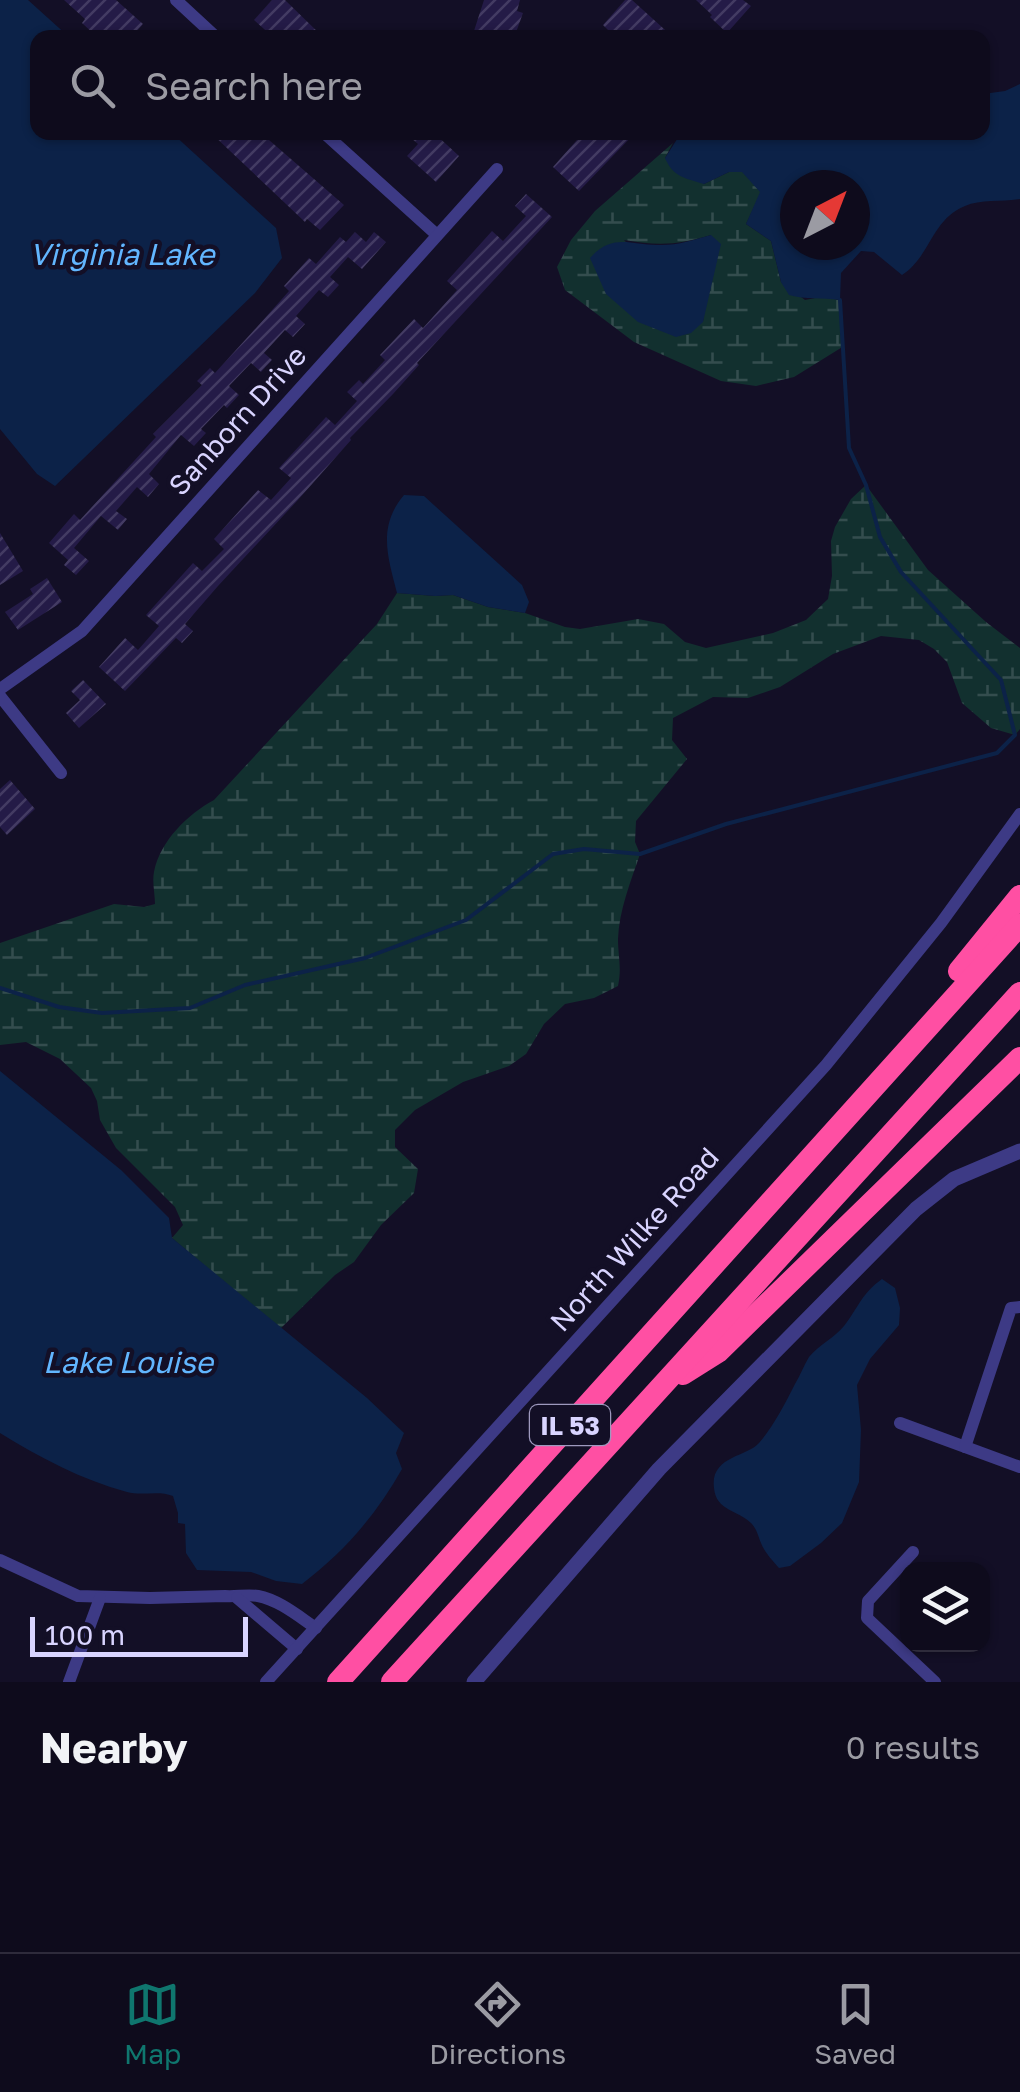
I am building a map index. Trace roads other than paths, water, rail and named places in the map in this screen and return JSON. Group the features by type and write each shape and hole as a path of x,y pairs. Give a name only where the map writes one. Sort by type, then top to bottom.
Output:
{"highway":[{"path":"802,1167 1020,896"},
{"name":"IL 53","path":"338,1682 1020,925"},
{"name":"IL 53","path":"392,1682 1020,993"},
{"path":"660,1389 718,1352 1020,1058"}],"street":[{"path":"176,0 208,30"},
{"path":"332,140 437,235"},
{"name":"Sanborn Drive","path":"0,692 82,631 497,169"},
{"path":"0,692 61,773"},
{"name":"North Wilke Road","path":"266,1682 826,1065 941,923 1020,814"},
{"path":"474,1682 659,1469 916,1209 954,1179 1020,1151"},
{"path":"966,1447 1011,1308 1020,1306"},
{"path":"900,1423 1020,1466"},
{"path":"913,1552 868,1601 867,1618 936,1682"},
{"path":"0,1560 78,1596 256,1595 316,1628"},
{"path":"69,1682 100,1598"},
{"path":"237,1598 297,1648"}],"water":[{"name":"Virginia Lake","path":"0,0 28,0 61,30 30,30 30,140 180,140 276,228 282,258 255,293 55,486 37,474 0,429"},
{"path":"1020,84 1020,199 978,202 954,212 902,275 870,252 870,170 780,170 780,260 853,260 841,273 840,300 789,295 781,282 771,241 746,224 760,192 742,172 729,172 704,184 676,173 665,158 677,140 990,140 990,93"},
{"path":"711,235 721,244 703,322 691,333 676,337 638,322 606,294 590,258 614,243 671,245"},
{"path":"404,495 424,496 522,585 529,602 525,613 488,607 453,595 397,593 387,543 390,519"},
{"name":"Lake Louise","path":"0,1071 121,1170 169,1218 172,1238 404,1433 396,1453 402,1469 381,1502 345,1546 302,1584 276,1581 251,1572 197,1570 186,1553 185,1524 178,1523 173,1496 110,1487 45,1459 0,1433"},
{"path":"882,1279 895,1288 899,1325 870,1359 857,1385 861,1430 859,1482 842,1523 790,1566 779,1568 751,1523 719,1501 714,1477 723,1463 759,1443 809,1357 840,1330"}],"waterway":[{"path":"0,988 59,1007 102,1013 190,1008 245,985 365,958 466,920 553,854 584,849 640,854 726,824 997,753 1015,735 1001,680 901,572 880,537 866,485 849,448 840,300"}]}
